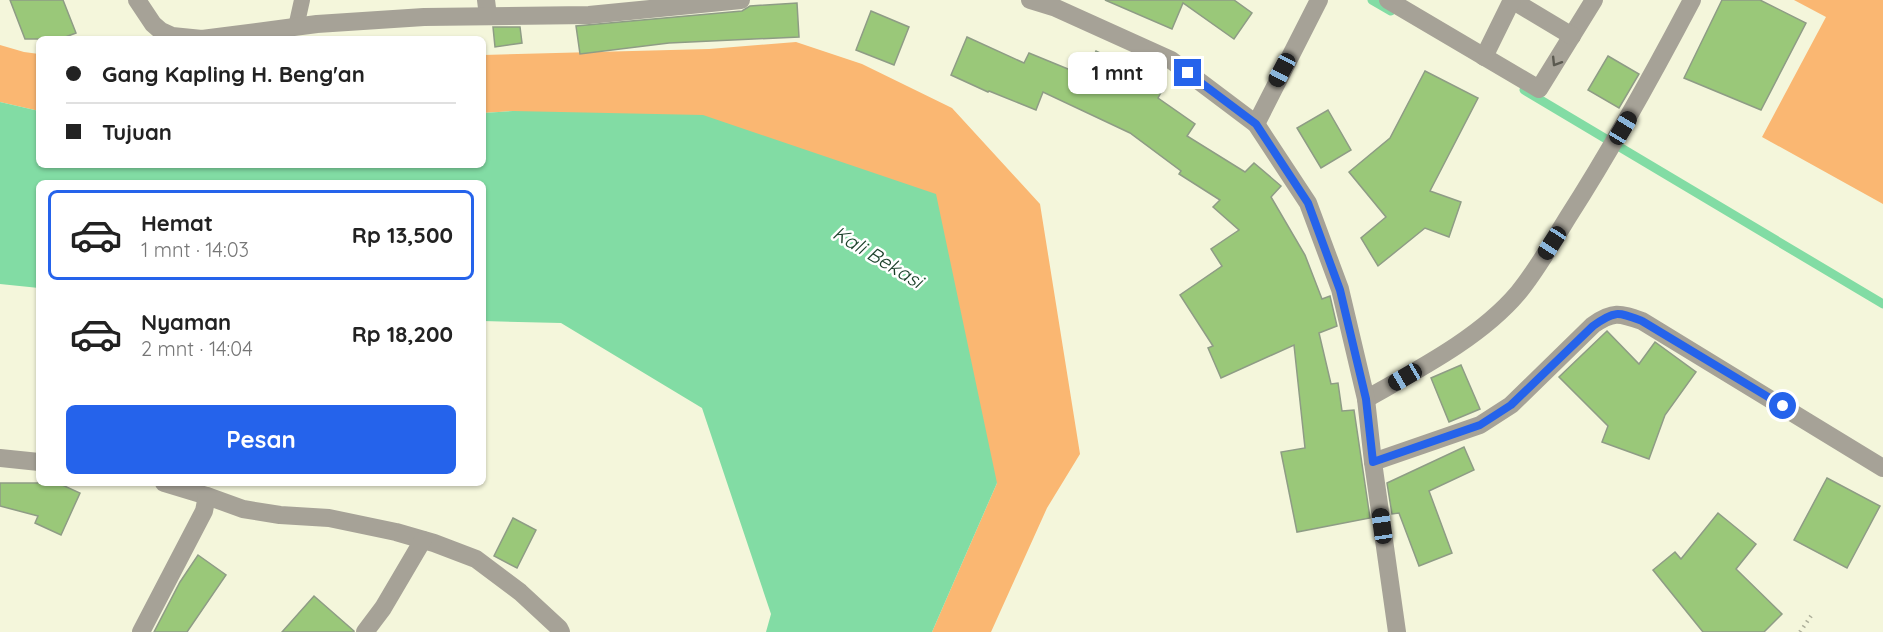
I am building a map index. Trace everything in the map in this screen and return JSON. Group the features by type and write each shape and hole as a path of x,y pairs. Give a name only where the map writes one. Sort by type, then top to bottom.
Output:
{"street":[{"path":"137,0 153,24 172,36"},
{"path":"226,36 296,27 424,17 487,8 589,15 741,0"},
{"path":"1030,0 1056,8 1170,60 1256,124 1308,203 1340,290 1366,399 1397,632"},
{"path":"1256,124 1319,0"},
{"path":"1388,0 1539,89 1594,0"},
{"path":"1484,57 1512,0 1572,36"},
{"path":"1366,399 1443,355 1489,321 1518,294 1635,108 1692,0"},
{"path":"1373,462 1480,425 1511,405 1593,326 1607,316 1620,313 1642,321 1883,468"},
{"path":"0,458 36,462"},
{"path":"174,486 243,509 280,515 329,518 423,540 476,559 520,592 561,632"},
{"path":"141,632 204,511 207,496"},
{"path":"365,632 383,608 423,540"}],"lane":[{"path":"296,27 302,0"}],"path":[{"path":"1800,632 1811,616"}],"shaded area":[{"path":"1794,0 1883,0 1883,204 1762,137 1826,17"},
{"path":"796,42 862,64 952,108 1040,204 1080,454 1047,508 991,632 932,632 997,483 513,111 486,113 486,55 709,49"},
{"path":"0,45 36,54 36,110 0,102"}],"water":[{"name":"Kali Bekasi","path":"0,102 36,110 36,168 486,168 486,113 513,111 703,115 936,194 997,483 932,632 766,632 771,614 702,408 561,323 486,321 486,180 36,180 36,288 0,284"}],"building":[{"path":"10,0 63,0 76,33 68,36 36,36 36,39 25,39"},
{"path":"1105,0 1234,0 1252,13 1234,39 1183,3 1172,29"},
{"path":"1722,0 1760,0 1806,23 1761,110 1684,78"},
{"path":"797,3 799,37 669,43 580,54 576,26 742,11 750,6"},
{"path":"871,11 909,27 894,65 856,50"},
{"path":"493,27 520,27 522,43 495,47"},
{"path":"967,37 1024,63 1029,53 1085,76 1096,51 1123,64 1122,67 1163,89 1158,98 1195,124 1187,136 1245,172 1254,163 1281,186 1271,197 1305,255 1322,299 1330,296 1337,326 1319,333 1331,384 1338,383 1342,411 1354,410 1370,518 1297,532 1281,452 1305,448 1294,345 1221,378 1208,348 1213,346 1180,295 1222,266 1211,249 1239,230 1213,207 1220,200 1179,174 1181,171 1130,133 1043,92 1036,110 951,75"},
{"path":"1608,56 1639,74 1619,108 1588,90"},
{"path":"1425,71 1478,98 1430,191 1461,202 1449,237 1425,228 1378,266 1361,238 1386,217 1349,172 1390,138"},
{"path":"1328,110 1351,150 1321,168 1297,128"},
{"path":"1607,331 1639,364 1655,342 1696,372 1665,415 1649,459 1602,442 1608,426 1559,377"},
{"path":"1461,365 1480,409 1449,422 1431,378"},
{"path":"1464,447 1474,470 1429,491 1452,553 1419,566 1399,513 1392,514 1387,483"},
{"path":"1827,478 1880,506 1847,568 1794,540"},
{"path":"0,483 65,486 80,493 61,535 35,523 38,516 0,506"},
{"path":"1718,513 1756,544 1736,569 1782,614 1764,632 1703,632 1653,570 1675,552 1681,559"},
{"path":"513,518 536,530 517,568 494,556"},
{"path":"198,555 226,575 187,632 154,632 180,582"},
{"path":"314,596 354,631 354,632 282,632"}],"waterway":[{"path":"1372,0 1391,11"},
{"path":"1524,90 1883,304"}],"route":[{"path":"1188,73 1256,124 1308,203 1340,290 1366,399 1373,462 1480,425 1511,405 1593,326 1607,316 1620,313 1642,321 1783,406"}]}
